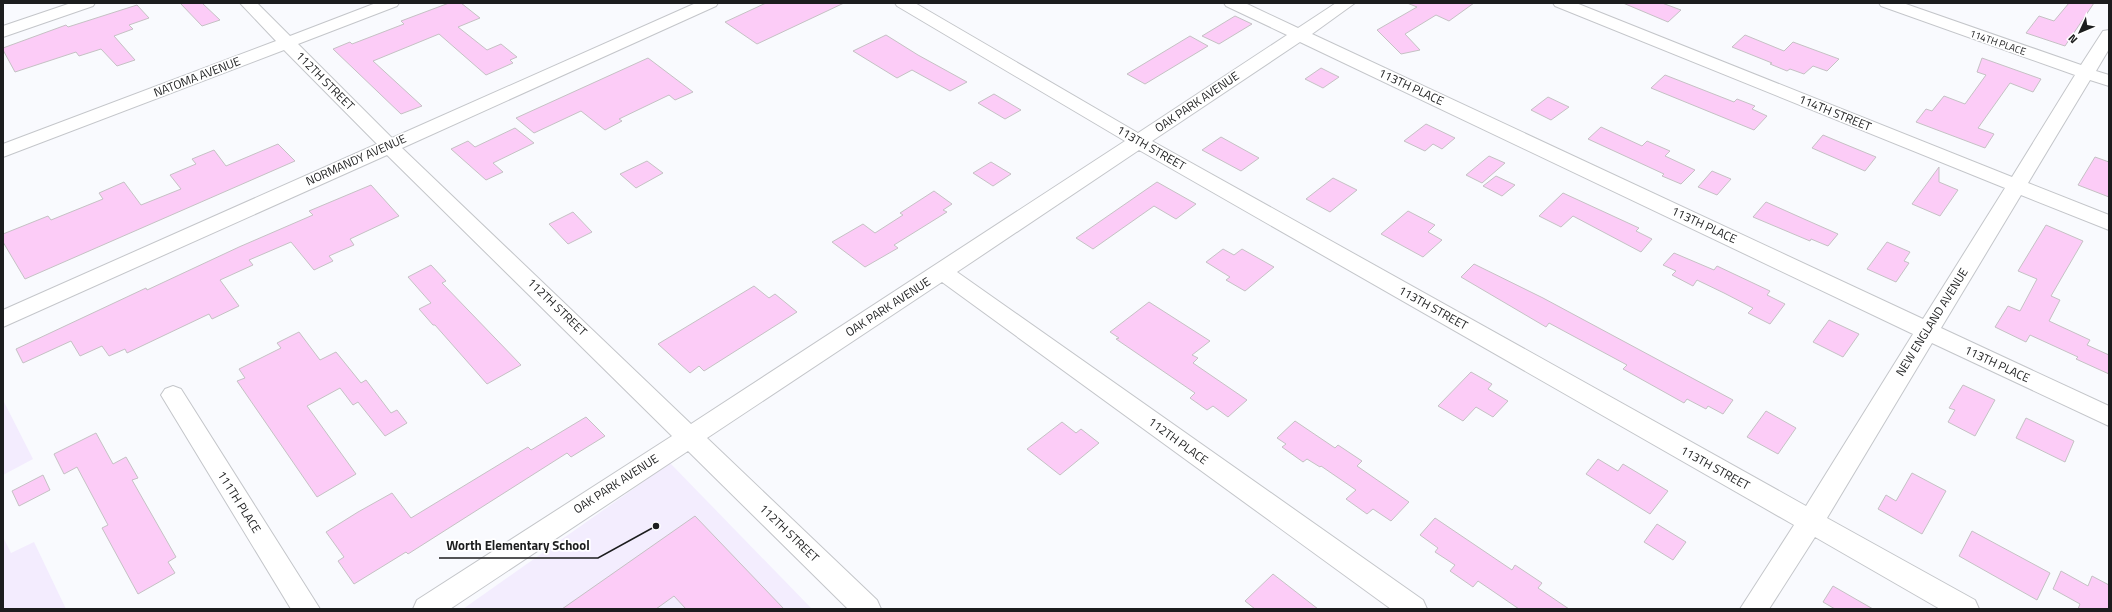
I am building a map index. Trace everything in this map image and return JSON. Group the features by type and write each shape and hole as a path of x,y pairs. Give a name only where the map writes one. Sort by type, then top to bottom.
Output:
{"street":[{"path":"3,32 87,3"},
{"name":"112TH STREET","path":"248,3 389,146 690,435 867,609"},
{"name":"NATOMA AVENUE","path":"3,151 391,3"},
{"name":"NORMANDY AVENUE","path":"3,319 710,3"},
{"name":"113TH STREET","path":"903,3 1138,141 1965,609"},
{"name":"113TH PLACE","path":"1232,3 2109,417"},
{"name":"OAK PARK AVENUE","path":"427,609 690,435 942,272 1298,34 1347,3"},
{"name":"114TH STREET","path":"1561,3 2109,223"},
{"name":"114TH PLACE","path":"1887,3 2109,81"},
{"name":"NEW ENGLAND AVENUE","path":"1754,609 1810,522 2109,35"},
{"name":"112TH PLACE","path":"942,272 1413,609"},
{"name":"111TH PLACE","path":"172,395 306,609"}],"shaded area":[{"path":"3,400 33,459 3,475"},
{"path":"670,463 812,609 463,609"},
{"path":"3,537 11,553 34,542 66,609 3,609"}],"building":[{"path":"180,3 202,3 220,20 202,26"},
{"path":"449,3 461,3 480,18 458,27 487,50 501,44 517,57 510,60 513,63 486,75 439,34 373,61 422,106 401,114 333,49 350,42 352,44 404,24 401,21"},
{"path":"766,3 844,3 757,44 725,22"},
{"path":"1407,3 1474,3 1449,21 1436,15 1405,34 1420,50 1401,54 1377,30 1417,7"},
{"path":"1623,3 1662,3 1681,10 1668,22"},
{"path":"2069,3 2094,3 2065,46 2026,33 2039,16 2054,21"},
{"path":"137,5 149,18 129,25 133,29 114,36 135,60 117,66 101,49 79,56 76,52 15,72 3,50 3,48 66,25 68,27"},
{"path":"1235,16 1252,24 1219,44 1202,36"},
{"path":"886,35 918,55 967,82 950,91 912,70 897,78 853,51"},
{"path":"1745,35 1784,51 1793,42 1839,59 1827,71 1813,66 1804,74 1790,69 1787,71 1770,64 1772,63 1732,47"},
{"path":"1190,36 1208,46 1145,84 1127,74"},
{"path":"648,58 693,92 675,100 669,95 619,119 622,121 605,130 581,111 534,133 516,118"},
{"path":"1982,58 2041,79 2033,92 2010,83 1978,128 1994,134 1985,148 1916,122 1926,109 1932,111 1944,96 1965,104 1986,75 1977,72"},
{"path":"1321,68 1339,77 1323,88 1305,79"},
{"path":"1665,75 1734,102 1737,99 1755,106 1752,109 1767,116 1754,130 1651,88"},
{"path":"994,94 1021,110 1005,119 978,103"},
{"path":"1548,97 1569,107 1551,120 1531,110"},
{"path":"1426,124 1455,138 1442,149 1433,144 1425,151 1404,141"},
{"path":"1601,127 1642,146 1647,141 1670,151 1665,156 1695,170 1681,184 1662,176 1664,174 1588,139"},
{"path":"515,128 534,143 493,163 503,172 486,180 451,149 468,141 475,147"},
{"path":"1823,135 1876,157 1865,171 1812,148"},
{"path":"1221,137 1259,158 1241,171 1202,150"},
{"path":"278,144 295,161 25,279 3,242 3,234 48,216 51,220 103,199 99,193 124,182 141,205 181,189 170,175 196,164 192,159 214,150 226,166"},
{"path":"1489,156 1505,163 1482,183 1466,175"},
{"path":"2095,157 2109,162 2109,197 2078,185"},
{"path":"647,161 663,173 636,188 620,174"},
{"path":"991,162 1011,174 993,186 973,173"},
{"path":"1939,167 1939,182 1958,190 1940,216 1912,204"},
{"path":"1712,171 1731,179 1717,195 1698,187"},
{"path":"1496,176 1515,185 1502,196 1483,186"},
{"path":"1333,178 1357,190 1330,212 1306,199"},
{"path":"1157,182 1196,204 1176,219 1154,206 1093,249 1076,238"},
{"path":"371,185 399,216 350,239 354,245 329,256 333,261 314,270 291,242 249,260 253,265 220,280 239,306 212,319 209,314 127,353 125,349 109,356 102,346 80,356 71,341 23,363 16,349 146,288 147,290 239,247 313,215 309,211"},
{"path":"934,191 952,204 943,210 947,212 894,245 898,248 865,267 832,242 863,224 875,233 903,215 900,213"},
{"path":"1563,193 1639,228 1636,231 1652,239 1641,252 1573,216 1561,227 1539,216"},
{"path":"1766,202 1838,234 1828,246 1811,239 1810,241 1753,217"},
{"path":"1408,211 1435,225 1428,232 1442,240 1423,257 1381,234"},
{"path":"573,212 592,232 568,244 549,224"},
{"path":"2046,225 2083,241 2051,296 2060,300 2049,321 2090,340 2087,345 2109,355 2109,374 2076,359 2078,357 2030,335 2026,342 1995,327 2008,306 2020,311 2037,279 2018,271"},
{"path":"1887,242 1910,252 1904,261 1909,263 1896,282 1867,269"},
{"path":"1223,249 1234,255 1242,249 1274,267 1245,291 1226,280 1230,277 1206,262"},
{"path":"1674,253 1714,270 1717,266 1770,291 1767,295 1785,304 1770,324 1748,313 1753,308 1724,293 1697,280 1693,286 1672,275 1676,271 1663,265"},
{"path":"1474,264 1543,298 1733,400 1723,414 1708,406 1706,409 1687,399 1684,403 1623,369 1627,365 1549,323 1546,327 1461,277"},
{"path":"431,265 446,281 442,283 521,365 487,384 435,325 433,325 419,309 431,303 408,277"},
{"path":"754,286 769,298 775,294 797,312 704,371 699,366 690,373 658,344"},
{"path":"1149,302 1210,341 1192,355 1198,358 1193,363 1247,400 1228,417 1213,406 1207,410 1190,398 1195,393 1116,339 1119,338 1110,332"},
{"path":"1829,320 1859,334 1843,357 1813,342"},
{"path":"299,332 320,360 336,352 361,383 366,380 391,413 397,410 407,423 385,436 358,402 353,405 340,388 307,406 356,474 317,497 237,381 245,378 239,369 281,348 277,343"},
{"path":"1471,372 1492,384 1488,389 1508,401 1493,417 1476,407 1463,421 1438,406"},
{"path":"1963,385 1995,400 1975,436 1948,422 1955,410 1949,408"},
{"path":"1766,411 1796,428 1778,454 1747,437"},
{"path":"586,417 605,436 571,457 567,453 408,554 406,552 354,584 338,561 344,557 326,532 358,512 392,493 411,518 528,447 531,450"},
{"path":"2026,418 2074,441 2065,462 2016,438"},
{"path":"1295,421 1335,448 1338,445 1362,461 1357,466 1409,502 1391,521 1373,509 1367,514 1346,499 1356,490 1321,466 1320,467 1307,459 1303,462 1282,447 1286,444 1277,438"},
{"path":"1062,422 1076,433 1081,429 1099,443 1060,475 1027,449"},
{"path":"96,433 113,464 126,457 138,478 132,480 176,557 168,562 175,573 138,594 102,528 108,525 77,467 64,474 54,454"},
{"path":"1598,459 1618,471 1623,464 1668,491 1650,514 1586,474"},
{"path":"1912,473 1946,491 1922,534 1878,509 1886,495 1896,501"},
{"path":"43,475 50,490 19,506 12,491"},
{"path":"695,516 784,609 686,609 674,596 656,609 562,609"},
{"path":"1435,518 1512,570 1515,565 1542,583 1538,588 1569,609 1519,609 1478,581 1473,587 1450,571 1455,565 1435,552 1438,548 1420,535"},
{"path":"1657,524 1686,542 1673,560 1644,542"},
{"path":"1972,531 2050,573 2037,600 1959,556"},
{"path":"2061,571 2088,586 2092,576 2109,585 2109,609 2078,609 2080,604 2053,589"},
{"path":"1273,574 1318,609 1255,609 1245,601"},
{"path":"1833,586 1873,609 1835,609 1823,602"}],"place":[{"name":"Worth Elementary School","path":"656,526"}]}
